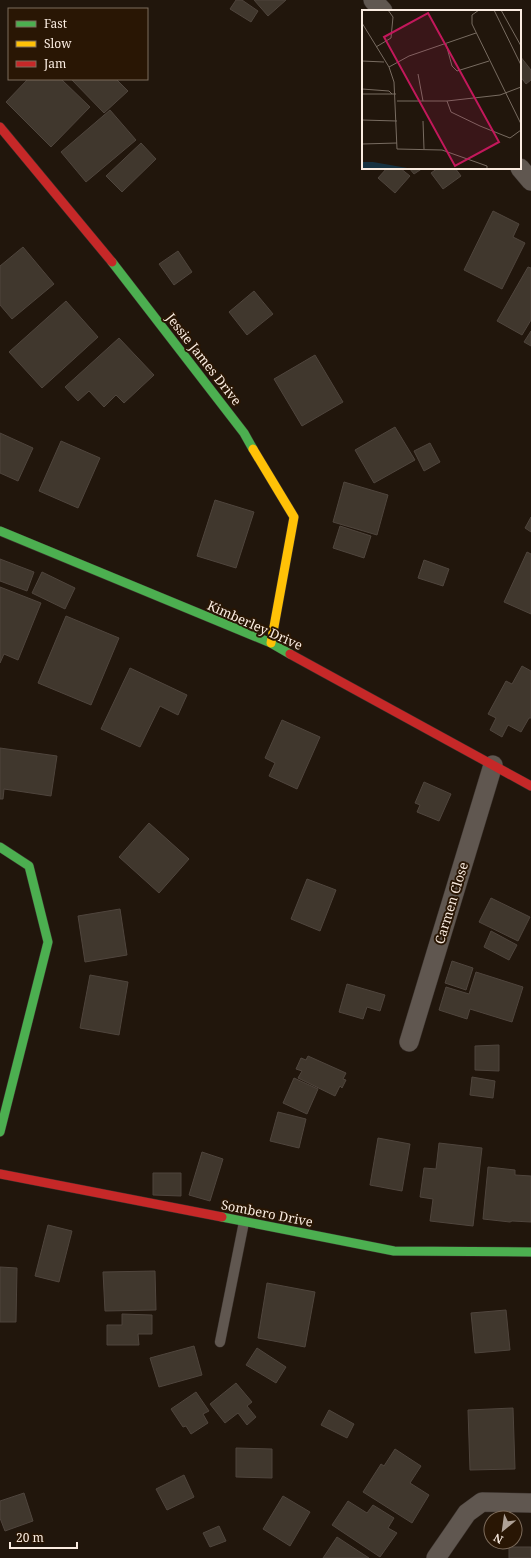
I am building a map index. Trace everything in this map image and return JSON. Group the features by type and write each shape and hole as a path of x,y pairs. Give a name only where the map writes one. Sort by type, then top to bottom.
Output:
{"street":[{"path":"373,0 382,10"},
{"name":"Jessie James Drive","path":"0,127 100,246 244,433 294,517 271,643"},
{"path":"521,169 531,181"},
{"name":"Kimberley Drive","path":"0,532 271,643 531,786"},
{"name":"Carmen Close","path":"409,1042 493,765"},
{"path":"0,847 29,866 48,942 0,1132"},
{"name":"Sombero Drive","path":"0,1174 394,1251 531,1252"},
{"path":"436,1558 467,1513 482,1502 531,1503"}],"lane":[{"path":"220,1342 244,1222"}],"building":[{"path":"236,0 242,0 258,11 251,22 230,9"},
{"path":"254,0 286,0 268,16"},
{"path":"521,57 531,70 531,80 526,84 521,77"},
{"path":"27,80 62,80 90,107 51,147 6,102"},
{"path":"72,80 117,80 128,91 104,113"},
{"path":"110,110 136,140 86,182 61,152"},
{"path":"141,143 156,159 122,192 106,176"},
{"path":"386,169 401,169 410,176 395,193 378,178"},
{"path":"410,169 422,169 414,174"},
{"path":"437,169 456,169 461,176 443,189 431,173"},
{"path":"493,211 519,224 513,237 525,243 502,289 464,270"},
{"path":"23,247 54,284 12,319 0,305 0,266"},
{"path":"178,251 192,272 174,285 159,264"},
{"path":"528,267 531,268 531,320 522,335 497,321"},
{"path":"254,291 273,314 247,335 229,312"},
{"path":"66,301 98,337 42,388 9,352"},
{"path":"531,331 531,346 524,342"},
{"path":"119,338 154,375 124,403 116,395 104,407 89,391 78,401 65,387"},
{"path":"315,355 343,402 302,426 274,379"},
{"path":"395,427 415,460 374,483 355,450"},
{"path":"0,433 33,448 18,481 0,473"},
{"path":"61,441 100,458 78,508 39,491"},
{"path":"430,443 440,462 424,471 414,451"},
{"path":"344,482 388,495 377,535 333,522"},
{"path":"215,500 254,512 236,568 197,556"},
{"path":"531,517 531,532 525,528"},
{"path":"340,526 371,536 364,558 333,548"},
{"path":"527,552 531,554 531,614 504,602"},
{"path":"0,559 34,572 27,591 0,581"},
{"path":"424,560 449,569 443,586 418,578"},
{"path":"42,572 75,588 65,609 32,593"},
{"path":"0,587 41,603 18,660 4,654 0,663"},
{"path":"66,616 119,638 91,705 38,683"},
{"path":"522,666 531,671 531,718 529,718 521,732 508,725 502,737 490,730 496,718 488,714 506,681 512,684"},
{"path":"130,668 187,695 178,715 160,706 140,747 101,729"},
{"path":"282,720 320,737 297,789 269,776 275,763 265,758"},
{"path":"0,748 57,756 51,796 4,789 3,799 0,799"},
{"path":"424,782 451,794 439,821 417,812 420,805 415,803"},
{"path":"149,823 189,859 159,893 119,857"},
{"path":"307,879 336,890 320,931 291,919"},
{"path":"491,898 530,917 518,941 479,922"},
{"path":"120,909 127,955 85,962 78,916"},
{"path":"491,931 517,945 509,960 484,947"},
{"path":"452,961 473,968 466,990 445,983"},
{"path":"476,972 523,987 512,1022 470,1009 467,1019 439,1010 446,987 469,994"},
{"path":"90,975 128,982 119,1035 80,1028"},
{"path":"347,984 385,995 380,1011 367,1007 363,1019 339,1012"},
{"path":"499,1045 499,1071 475,1070 475,1046"},
{"path":"308,1056 346,1073 343,1079 346,1080 342,1088 340,1086 335,1096 298,1078 302,1071 296,1069 301,1058 306,1060"},
{"path":"472,1077 495,1081 493,1098 470,1095"},
{"path":"294,1078 318,1089 307,1114 283,1103"},
{"path":"278,1112 306,1119 299,1148 270,1141"},
{"path":"378,1138 410,1144 402,1191 370,1185"},
{"path":"439,1143 482,1148 473,1226 430,1221 433,1199 420,1197 424,1168 436,1169"},
{"path":"202,1152 223,1159 210,1201 189,1195"},
{"path":"488,1167 515,1170 515,1175 531,1176 531,1222 510,1222 483,1219"},
{"path":"153,1173 181,1173 181,1196 153,1195"},
{"path":"48,1225 72,1231 59,1282 35,1276"},
{"path":"0,1267 17,1268 16,1322 0,1322"},
{"path":"155,1271 156,1310 105,1311 103,1272"},
{"path":"267,1283 315,1292 305,1347 258,1338"},
{"path":"506,1310 510,1350 475,1353 471,1313"},
{"path":"122,1314 152,1315 152,1334 138,1334 139,1345 107,1345 107,1325 122,1325"},
{"path":"194,1346 202,1375 159,1387 150,1358"},
{"path":"257,1348 286,1367 276,1383 246,1365"},
{"path":"236,1383 252,1402 247,1406 256,1417 247,1425 238,1413 225,1423 210,1404"},
{"path":"196,1392 209,1411 203,1414 208,1423 191,1434 186,1426 183,1427 171,1409"},
{"path":"513,1408 515,1469 470,1470 468,1410"},
{"path":"329,1410 354,1424 347,1438 321,1425"},
{"path":"236,1448 272,1449 272,1478 236,1477"},
{"path":"395,1449 421,1466 410,1483 429,1495 412,1523 363,1492 381,1464 384,1466"},
{"path":"184,1475 194,1497 167,1510 156,1489"},
{"path":"24,1493 33,1521 5,1531 0,1518 0,1501"},
{"path":"283,1496 310,1512 290,1546 263,1529"},
{"path":"348,1501 367,1513 373,1505 394,1518 388,1528 397,1533 380,1557 332,1525"},
{"path":"219,1526 226,1541 210,1547 203,1533"},
{"path":"337,1537 369,1558 323,1558"},
{"path":"523,1547 531,1547 531,1558 509,1558 509,1550 523,1550"}],"traffic: fast":[{"path":"112,262 244,433 253,449"},
{"path":"0,531 271,643 290,654"},
{"path":"0,847 29,866 48,942 0,1132"},
{"path":"222,1217 394,1251 531,1252"}],"traffic: slow":[{"path":"253,449 294,517 271,643"}],"traffic: jam":[{"path":"0,127 112,262"},
{"path":"290,654 531,786"},
{"path":"0,1174 222,1217"}]}
